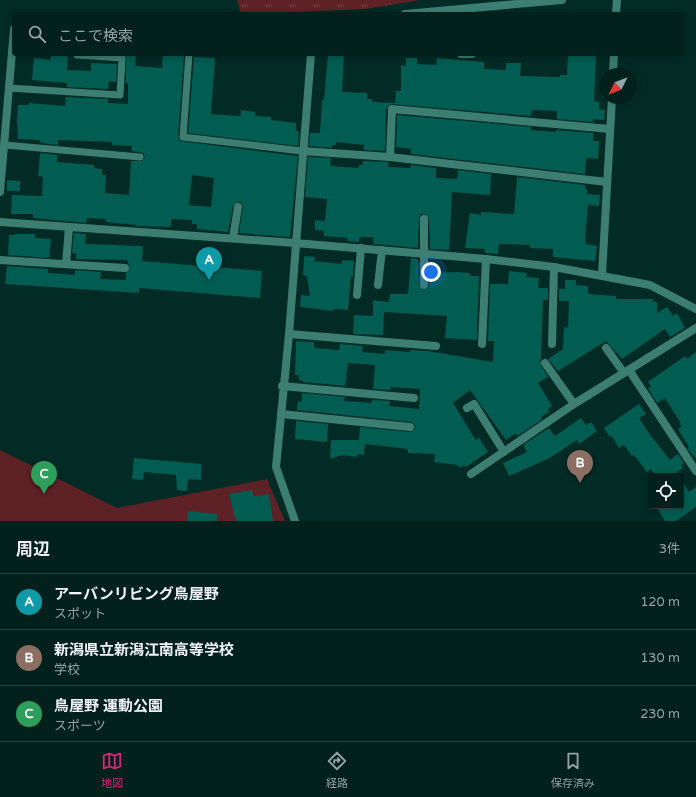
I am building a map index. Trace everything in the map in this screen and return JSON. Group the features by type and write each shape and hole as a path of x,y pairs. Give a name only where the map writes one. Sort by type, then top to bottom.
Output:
{"street":[{"path":"441,12 476,10 562,0"},
{"path":"616,12 617,0"},
{"path":"0,192 12,53"},
{"path":"295,521 276,467 310,56"},
{"path":"613,68 614,56"},
{"path":"602,275 612,104"},
{"path":"390,157 392,109 610,129"},
{"path":"302,151 390,157 607,182"},
{"path":"233,238 238,207"},
{"path":"424,219 424,285"},
{"path":"0,222 361,248 486,259 554,267 650,285 696,309"},
{"path":"66,264 69,227"},
{"path":"357,295 361,248"},
{"path":"378,285 382,250"},
{"path":"482,344 486,259"},
{"path":"0,260 125,268"},
{"path":"552,344 554,267"},
{"path":"471,474 574,404 696,328"},
{"path":"288,334 436,346"},
{"path":"606,348 626,372 696,471"},
{"path":"545,363 574,404"},
{"path":"282,386 414,398"},
{"path":"467,408 474,404 504,452"},
{"path":"281,414 410,428"}],"lane":[{"path":"9,88 120,95 122,58 92,56"},
{"path":"189,56 183,137 302,151"},
{"path":"5,145 140,156"}],"green space":[{"path":"237,0 420,0 366,9 291,12 240,12"},
{"path":"0,450 117,508 267,479 285,521 0,521"}],"building":[{"path":"51,56 68,56 67,70 91,71 91,63 117,64 116,82 109,81 108,89 67,87 67,83 32,80 34,58 50,60"},
{"path":"126,56 136,56 135,66 162,68 163,56 184,56 178,137 180,141 298,156 290,237 239,233 243,207 242,203 238,202 233,206 228,232 197,229 197,224 192,224 192,220 171,219 171,227 136,226 106,222 106,219 87,218 86,223 33,218 33,214 11,214 12,195 42,196 43,177 38,176 40,153 57,155 57,162 94,165 94,168 102,169 102,175 106,175 105,193 129,195 131,161 142,161 145,157 143,153 132,151 132,146 112,145 112,142 58,140 58,145 41,143 39,140 18,139 17,120 18,105 28,105 29,103 65,106 66,97 108,99 108,103 128,104 128,83 126,83","holes":["192,175 214,178 211,207 189,205"]},
{"path":"328,56 344,56 342,92 367,93 367,99 372,99 372,102 395,103 396,91 401,91 401,65 406,66 406,58 417,58 417,64 436,65 437,58 484,62 484,69 506,70 506,63 521,63 520,76 560,77 560,75 567,75 568,56 596,56 594,101 599,102 599,109 605,110 604,120 593,119 593,122 557,119 557,111 532,110 531,116 392,104 386,109 385,151 364,150 364,145 336,142 336,145 332,145 332,148 309,146 310,133 320,133 322,100 324,100"},
{"path":"194,57 215,58 211,114 241,116 241,110 255,112 255,116 271,117 271,120 296,123 296,130 299,132 298,146 188,133"},
{"path":"397,115 531,127 531,130 556,132 556,130 593,133 593,141 599,141 598,159 586,158 585,174 411,154 411,149 396,147"},
{"path":"308,157 331,158 330,166 359,168 359,165 363,165 363,161 388,162 388,167 411,168 411,165 436,168 436,178 457,179 458,170 491,174 490,195 452,192 449,250 430,249 429,219 424,214 421,214 419,219 418,248 374,244 373,237 360,237 359,242 347,241 348,238 324,236 324,231 315,230 315,220 325,221 327,199 305,197"},
{"path":"517,177 585,185 587,194 600,195 599,206 588,205 585,239 586,244 597,246 595,261 553,257 553,249 530,248 530,245 499,244 498,254 485,253 485,249 465,248 470,213 481,215 481,212 514,214"},
{"path":"7,180 20,181 20,191 7,191"},
{"path":"74,233 86,234 85,244 143,246 142,261 262,271 260,298 139,288 139,293 5,284 7,266 48,269 48,273 75,275 75,270 101,272 100,279 126,280 126,273 130,268 127,260 76,259 76,253 72,253"},
{"path":"35,234 35,238 51,239 49,258 8,255 9,235"},
{"path":"304,256 315,257 314,261 342,264 342,260 354,261 348,310 334,309 333,311 300,307 301,295 310,296 307,276 303,275"},
{"path":"411,258 418,259 419,285 424,290 429,287 430,273 457,272 470,273 470,276 479,276 477,340 445,338 447,316 384,312 383,335 353,334 354,315 373,316 373,300 389,302 390,294 408,294"},
{"path":"509,271 527,273 526,277 539,278 538,288 548,288 548,300 543,300 540,363 548,377 538,383 552,406 548,409 549,412 541,417 543,419 517,436 516,433 506,440 470,390 453,403 476,440 479,438 488,452 466,467 464,465 460,468 457,465 434,462 435,454 408,453 408,449 365,444 364,455 357,454 357,457 342,455 330,459 331,440 359,440 360,427 410,432 414,430 415,425 411,422 297,410 298,401 302,402 302,393 345,397 344,401 372,403 372,400 390,401 389,406 419,409 420,389 391,387 390,390 373,389 375,365 348,363 345,386 303,382 299,380 299,375 295,375 296,341 314,342 314,348 339,350 340,344 363,346 362,352 385,354 385,350 410,352 410,350 428,351 493,362 494,341 488,341 490,284 508,284"},
{"path":"565,280 576,280 576,285 588,286 588,294 616,296 616,299 653,299 653,302 657,302 657,313 667,307 673,316 677,313 685,328 670,337 665,329 622,359 606,341 558,371 548,359 563,349 564,327 568,328 569,301 559,301 559,289 565,289"},
{"path":"696,352 696,458 687,448 689,447 678,429 681,427 680,422 665,398 657,403 648,388 651,386 648,382 685,356 687,359"},
{"path":"639,404 646,414 639,418 651,436 670,460 678,454 684,463 681,465 683,468 678,473 653,473 651,469 647,472 624,445 619,448 612,436 610,437 604,428"},
{"path":"581,418 586,425 591,422 597,431 579,444 577,440 548,459 509,476 503,463 527,452 523,445 549,428 555,436"},
{"path":"296,421 328,424 327,442 295,439"},
{"path":"134,458 201,464 201,480 188,479 187,491 177,490 176,475 144,472 143,480 132,479"},
{"path":"684,484 689,492 696,487 696,507 676,521 665,521 658,509 684,509"},
{"path":"252,490 253,496 269,494 273,521 236,521 229,494"},
{"path":"188,511 217,514 217,521 187,521"}],"place":[{"name":"アーバンリビング鳥屋野","path":"209,280"},
{"name":"新潟県立新潟江南高等学校","path":"580,483"},
{"name":"鳥屋野 運動公園","path":"44,494"}]}
